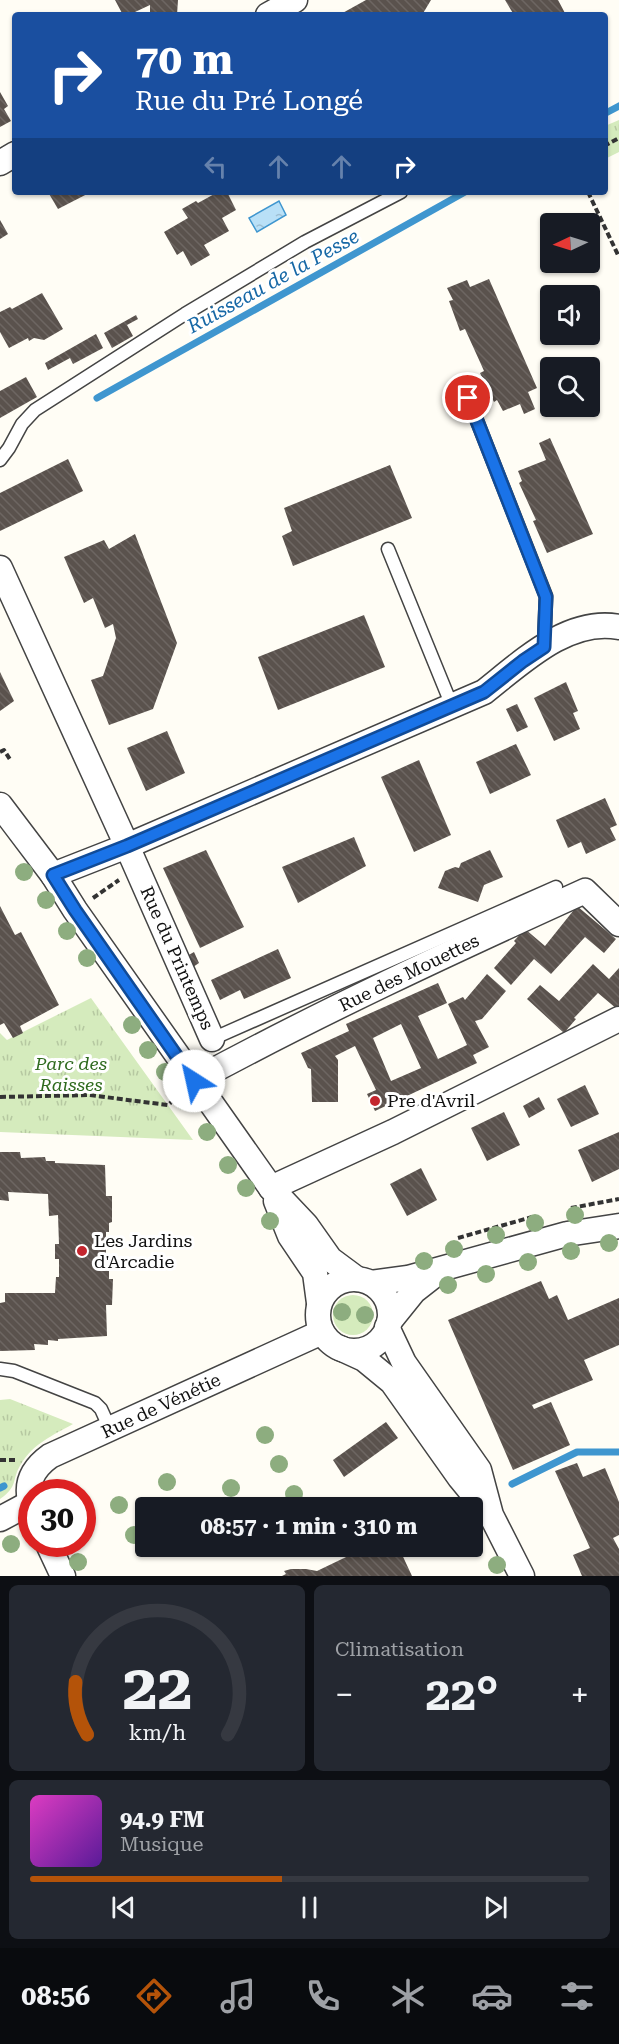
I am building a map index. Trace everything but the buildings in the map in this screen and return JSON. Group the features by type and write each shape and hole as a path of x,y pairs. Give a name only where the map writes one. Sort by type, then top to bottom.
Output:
{"street":[{"path":"273,12 295,0"},
{"name":"Rue du Printemps","path":"0,568 213,1039"},
{"path":"53,875 127,846 484,692 523,661 562,635 605,625 619,627"},
{"path":"0,805 53,875 194,1081 271,1188 306,1225 330,1259 377,1287 386,1299 389,1307 388,1325 404,1363 479,1470 491,1515 522,1576"},
{"name":"Rue des Mouettes","path":"194,1081 448,954 585,891 619,924"},
{"path":"271,1188 393,1132 619,1019"},
{"path":"271,1188 290,1236 315,1273 320,1303 318,1321 322,1332 330,1342 364,1359 392,1382 459,1478 491,1515"},
{"path":"320,1303 331,1286 343,1280 408,1278 567,1234 619,1226"},
{"path":"340,1348 352,1351 371,1347 381,1338 414,1291 446,1266"},
{"name":"Rue de Vénétie","path":"31,1479 44,1461 58,1451 322,1332"},
{"name":"Rue de Vénétie","path":"0,1519 18,1511"},
{"path":"54,1557 63,1576"}],"lane":[{"path":"0,460 22,424 35,411 63,392 275,260 394,195"},
{"path":"468,398 546,597 544,647"},
{"path":"388,549 452,706"},
{"name":"Rue du Printemps","path":"213,1039 556,887"},
{"path":"0,1369 14,1371 95,1403 101,1409 110,1429"}],"path":[{"path":"589,195 619,257"},
{"path":"0,752 4,750 10,761"},
{"path":"75,910 137,868"},
{"path":"0,1097 89,1095 168,1105 194,1081"}],"green space":[{"path":"619,120 619,152 608,158 608,125"},
{"name":"Parc des Raisses","path":"91,998 193,1140 0,1132 0,1033 7,1040"},
{"path":"353,1295 361,1296 367,1301 372,1307 372,1323 367,1329 361,1334 353,1335 345,1334 339,1329 334,1323 333,1315 334,1307 339,1301 345,1296"},
{"path":"10,1399 73,1424 44,1441 26,1457 10,1490 0,1499 0,1400"}],"water":[{"path":"279,201 286,215 257,232 249,218"}],"waterway":[{"name":"Ruisseau de la Pesse","path":"608,112 619,106"},
{"name":"Ruisseau de la Pesse","path":"97,398 460,195"},
{"path":"512,1484 577,1452 619,1452"},
{"path":"0,1488 4,1486"}],"place":[{"name":"Pre d'Avril","path":"375,1101"},
{"name":"Les Jardins d'Arcadie","path":"82,1251"}],"route":[{"path":"194,1081 53,875 127,846 484,692 544,647 546,597 468,398"}]}
